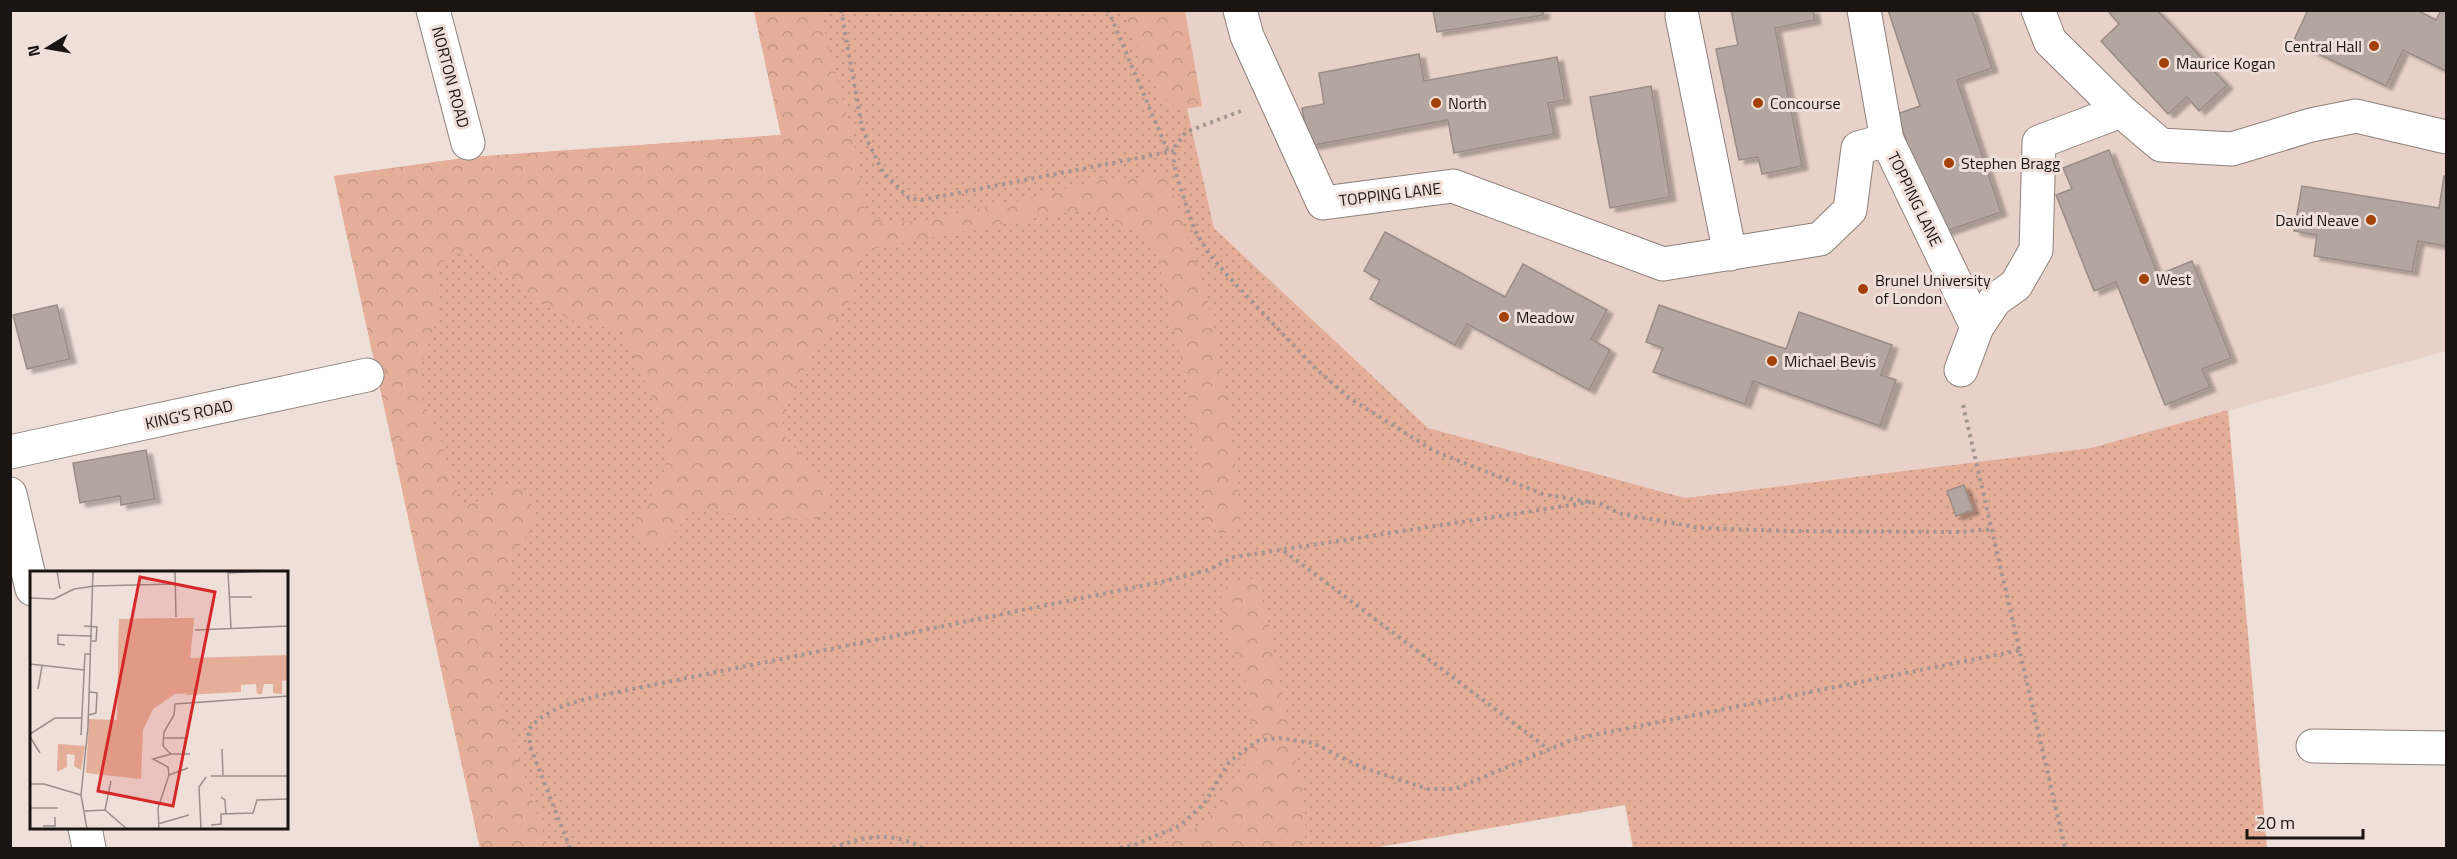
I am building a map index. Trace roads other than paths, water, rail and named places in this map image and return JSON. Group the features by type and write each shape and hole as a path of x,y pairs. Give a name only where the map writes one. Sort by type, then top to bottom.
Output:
{"street":[{"name":"NORTON ROAD","path":"433,10 468,143"},
{"name":"TOPPING LANE","path":"1240,10 1247,36 1323,203 1454,186 1663,264 1820,239 1850,210 1858,148 1887,140 1977,327"},
{"path":"1864,10 1887,140"},
{"path":"2038,10 2050,41 2121,111 2161,145 2232,149 2311,125 2356,116 2446,136"},
{"path":"1682,16 1730,254"},
{"path":"1961,370 1977,327 1995,300 2016,285 2036,250 2039,142 2121,111"},
{"name":"KING'S ROAD","path":"10,452 367,375"},
{"path":"10,494 30,580"},
{"path":"2313,746 2446,748"},
{"path":"85,829 89,849"}],"place":[{"name":"Central Hall","path":"2374,46"},
{"name":"Maurice Kogan","path":"2164,63"},
{"name":"North","path":"1436,103"},
{"name":"Concourse","path":"1758,103"},
{"name":"Stephen Bragg","path":"1949,163"},
{"name":"David Neave","path":"2371,220"},
{"name":"West","path":"2144,279"},
{"name":"Brunel University of London","path":"1863,289"},
{"name":"Meadow","path":"1504,317"},
{"name":"Michael Bevis","path":"1772,361"}]}
